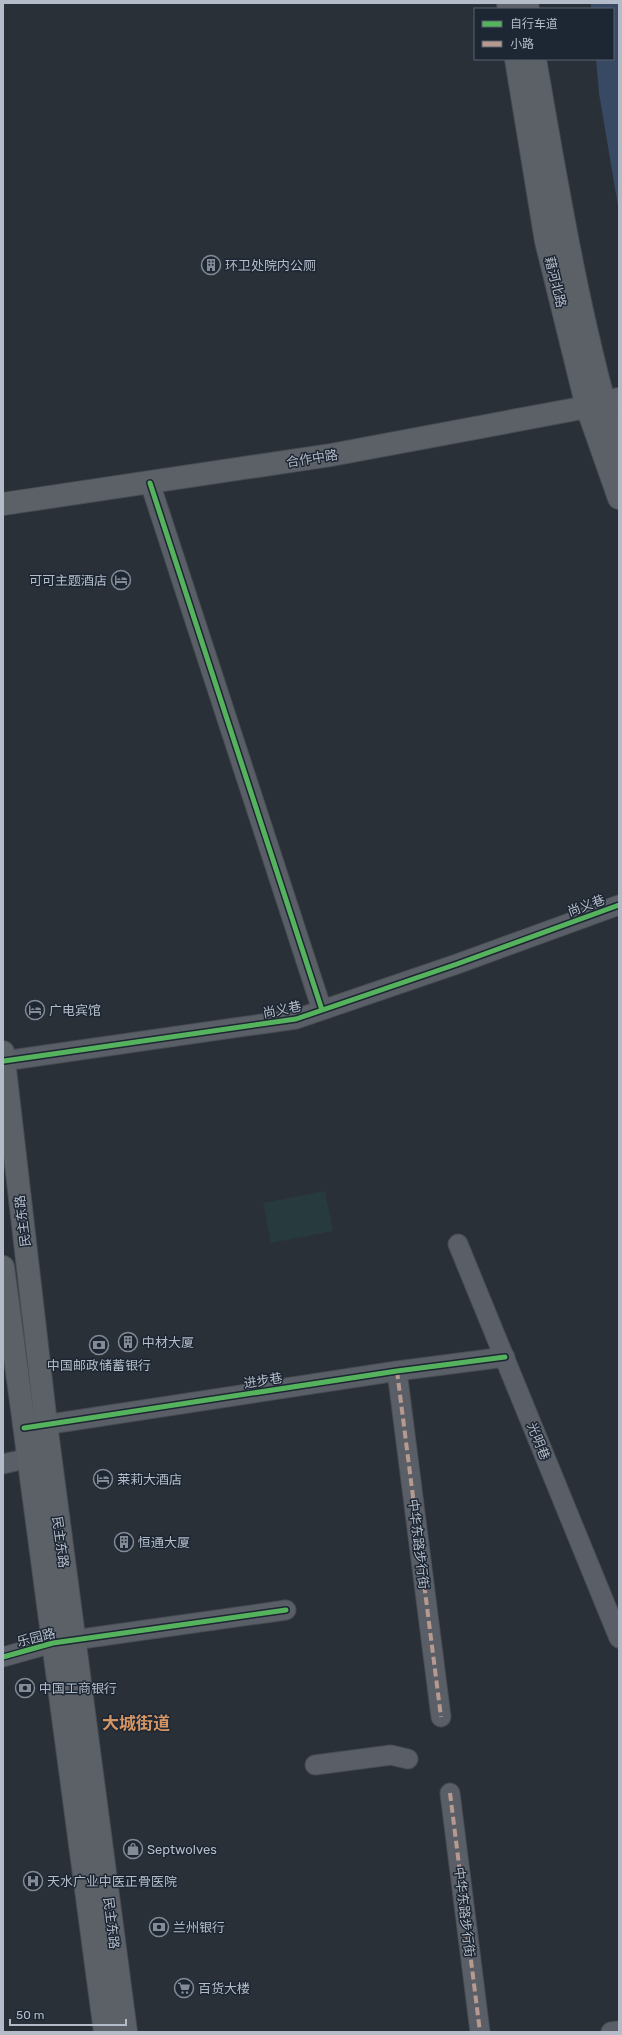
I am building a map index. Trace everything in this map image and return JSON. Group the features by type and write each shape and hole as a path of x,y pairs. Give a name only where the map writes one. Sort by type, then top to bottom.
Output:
{"main road":[{"name":"藉河北路","path":"516,60 546,241 603,402 619,455"},
{"name":"藉河北路","path":"535,60 565,234 603,402 619,498"},
{"name":"合作中路","path":"3,504 331,455 603,402"},
{"name":"民主东路","path":"4,1056 46,1424 126,2032"},
{"name":"民主东路","path":"3,1267 105,2032"}],"street":[{"path":"150,483 322,1010"},
{"name":"尚义巷","path":"4,1056 296,1019 457,964 619,905"},
{"name":"光明巷","path":"458,1244 619,1638"},
{"name":"进步巷","path":"24,1428 397,1371 505,1358"},
{"name":"中华东路步行街","path":"397,1371 441,1717"},
{"path":"3,1464 50,1453"},
{"name":"乐园路","path":"3,1657 53,1643 286,1610"},
{"path":"314,1765 391,1755 408,1760"},
{"name":"中华东路步行街","path":"450,1793 480,2032"},
{"path":"611,2032 619,2031"}],"green space":[{"path":"325,1191 333,1231 271,1243 263,1203"}],"water":[{"path":"591,3 619,3 619,212 599,93 596,60 614,60 614,8 591,8"}],"marked path":[{"path":"397,1371 441,1717"},
{"path":"450,1793 480,2032"}],"cycle path":[{"path":"150,483 322,1010"},
{"path":"4,1061 296,1019 457,964 619,905"},
{"path":"24,1428 397,1371 505,1357"},
{"path":"3,1657 53,1643 286,1610"}],"place":[{"name":"环卫处院内公厕","path":"211,265"},
{"name":"可可主题酒店","path":"121,580"},
{"name":"广电宾馆","path":"35,1010"},
{"name":"中材大厦","path":"128,1342"},
{"name":"中国邮政储蓄银行","path":"99,1345"},
{"name":"莱莉大酒店","path":"103,1479"},
{"name":"恒通大厦","path":"124,1542"},
{"name":"中国工商银行","path":"25,1688"},
{"name":"Septwolves","path":"133,1849"},
{"name":"天水广业中医正骨医院","path":"33,1881"},
{"name":"兰州银行","path":"159,1927"},
{"name":"百货大楼","path":"184,1988"}],"district":[{"name":"大城街道","path":"136,1723"}]}
